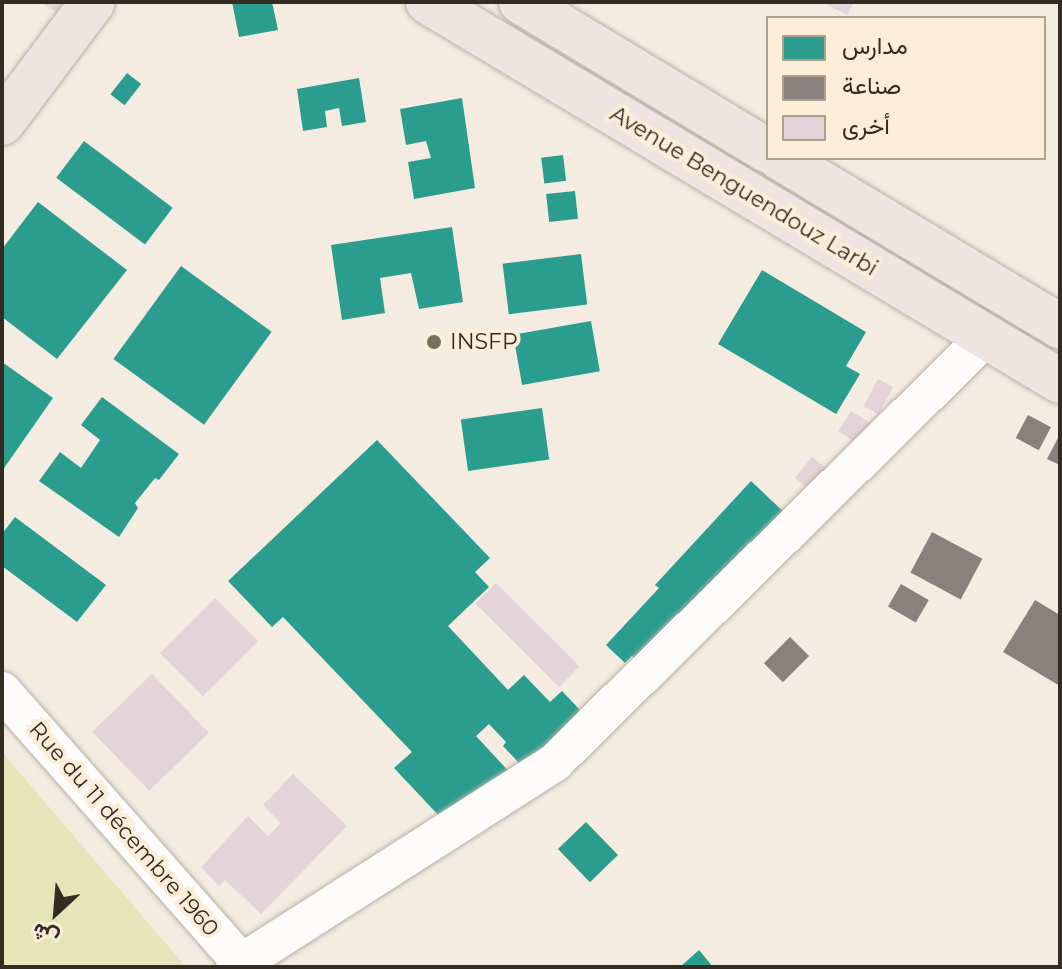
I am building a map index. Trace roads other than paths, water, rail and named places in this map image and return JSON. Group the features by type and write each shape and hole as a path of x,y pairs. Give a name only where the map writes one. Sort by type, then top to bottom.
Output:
{"main road":[{"path":"2,123 93,2"},
{"name":"Avenue Benguendouz Larbi","path":"428,2 1060,381"},
{"path":"521,2 766,150"},
{"path":"783,160 1060,326"}],"street":[{"path":"241,965 555,762 987,336"},
{"name":"Rue du 11 décembre 1960","path":"2,691 241,965"}],"place":[{"name":"INSFP","path":"434,342"}]}
